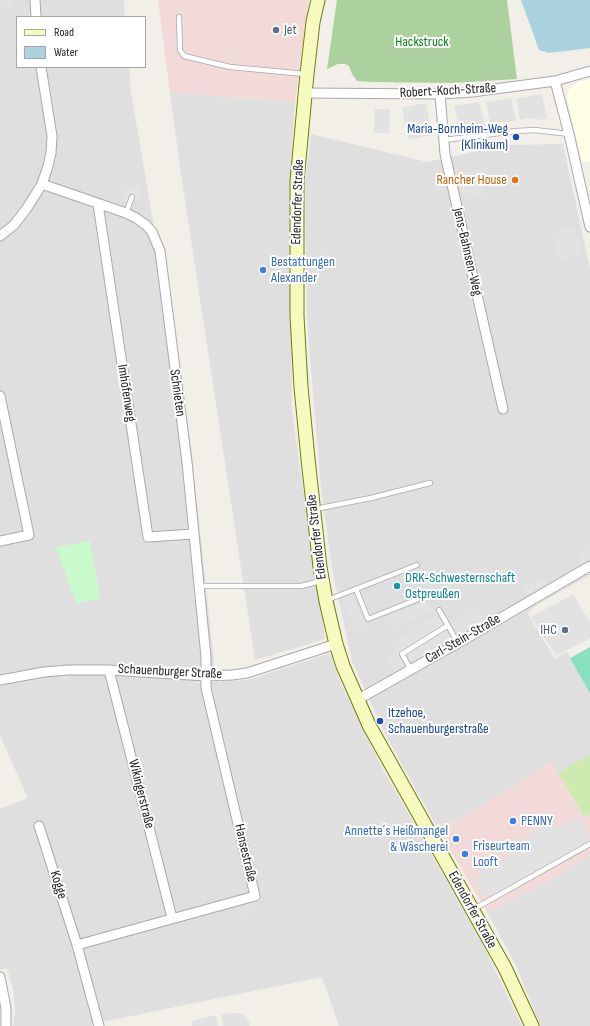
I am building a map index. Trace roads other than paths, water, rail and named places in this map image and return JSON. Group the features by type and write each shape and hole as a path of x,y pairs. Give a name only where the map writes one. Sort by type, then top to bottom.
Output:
{"street":[{"path":"35,0 36,16"},
{"name":"Edendorfer Straße","path":"318,0 307,74 297,187 297,316 301,387 322,581 326,601 336,644 357,700 377,740 505,968 532,1026"},
{"path":"0,236 19,219 31,202 42,184 48,166 52,143 41,68"},
{"name":"Robert-Koch-Straße","path":"305,93 440,94 472,92 555,81 590,71"},
{"path":"555,81 590,226"},
{"name":"Jens-Bahnsen-Weg","path":"440,94 445,154 503,409"},
{"name":"Schnieten","path":"42,184 126,213 136,218 149,228 156,239 160,251 187,462 206,657 206,676"},
{"name":"Imhöfenweg","path":"98,204 148,537 194,534"},
{"path":"0,396 29,535 0,541"},
{"name":"Carl-Stein-Straße","path":"357,700 590,566"},
{"name":"Schauenburger Straße","path":"0,680 50,672 109,670 206,676 247,673 336,644"},
{"name":"Wikingerstraße","path":"109,670 172,918"},
{"name":"Hansestraße","path":"76,945 255,896 206,688 206,676"},
{"name":"Kogge","path":"39,826 76,945 99,1026"},
{"path":"0,977 6,1008 6,1026"}],"lane":[{"path":"179,17 180,50 184,56 230,67 307,74"},
{"path":"444,140 535,130 569,134"},
{"path":"126,213 132,197"},
{"path":"314,509 371,498 430,483"},
{"path":"326,601 417,565"},
{"path":"199,586 301,586 322,581"},
{"path":"356,589 368,620 431,594"},
{"path":"439,610 458,643"},
{"path":"411,670 402,654 447,626"},
{"path":"473,910 590,844"}],"water":[{"path":"521,0 590,0 590,48 549,53 539,50"}],"place":[{"name":"Jet","path":"276,30"},
{"name":"Maria-Bornheim-Weg (Klinikum)","path":"516,137"},
{"name":"Rancher House","path":"515,180"},
{"name":"Bestattungen Alexander","path":"263,270"},
{"name":"DRK-Schwesternschaft Ostpreußen","path":"397,586"},
{"name":"IHC","path":"565,630"},
{"name":"Itzehoe, Schauenburgerstraße","path":"380,721"},
{"name":"PENNY","path":"513,821"},
{"name":"Annette´s Heißmangel & Wäscherei","path":"456,839"},
{"name":"Friseurteam Looft","path":"465,854"}],"park label":[{"name":"Hackstruck","path":"422,42"}]}
